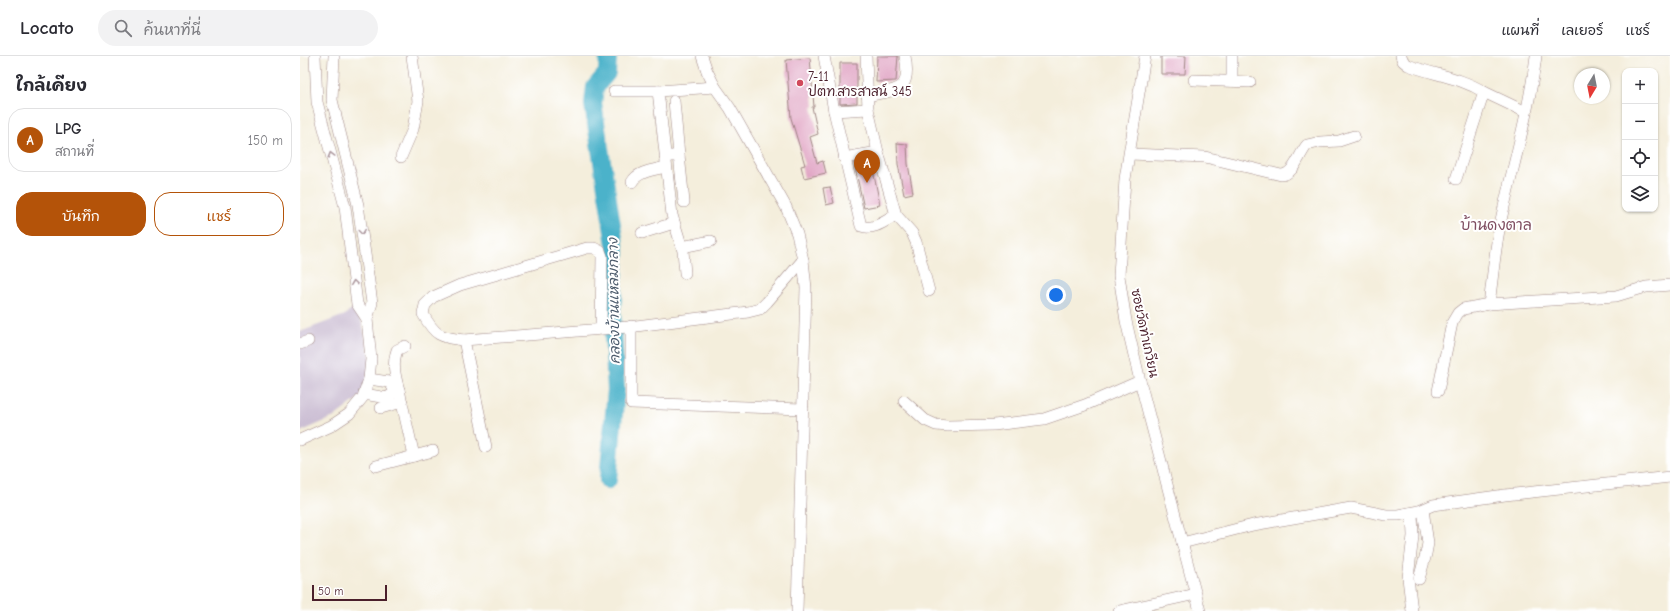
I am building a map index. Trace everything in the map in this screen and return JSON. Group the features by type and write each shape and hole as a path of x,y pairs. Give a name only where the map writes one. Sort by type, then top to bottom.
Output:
{"street":[{"path":"315,56 317,102 345,207 357,304 367,319"},
{"path":"300,440 331,426 349,414 364,394 369,379 371,358 367,319 372,303 358,205 332,100 334,56"},
{"path":"401,157 413,129 418,101 412,56"},
{"path":"702,56 715,88 730,108 786,207 797,234 803,260 806,288 797,611"},
{"path":"824,56 834,111 860,226 872,228 896,215"},
{"path":"866,56 868,109 878,152 896,215 912,233 916,242 929,291"},
{"path":"867,96 898,89 904,85 907,78 905,56"},
{"name":"ซอยวัดท่าเกวียน","path":"1145,56 1125,179 1120,276 1123,302 1140,381 1200,611"},
{"path":"1232,56 1232,81"},
{"path":"1401,56 1403,61 1408,65 1472,84 1484,92 1526,112"},
{"path":"1489,304 1501,221 1533,80 1536,56"},
{"path":"1194,80 1250,82"},
{"path":"614,91 658,91 715,88"},
{"path":"658,91 674,223 682,247 685,273"},
{"path":"1456,179 1484,92"},
{"path":"317,102 332,100"},
{"path":"674,101 684,202"},
{"path":"834,111 868,109"},
{"path":"1130,154 1205,157 1285,175 1291,171 1307,145 1320,142 1339,141 1354,136"},
{"path":"844,158 878,152"},
{"path":"632,182 636,176 679,156"},
{"path":"345,207 358,205"},
{"path":"642,233 674,223"},
{"path":"682,247 710,241"},
{"path":"603,329 602,256 600,251 594,248 587,248 460,285 433,297 425,305 423,314 436,334 464,340 630,327 748,312 760,309 768,302 803,260"},
{"path":"1438,391 1452,323 1463,309 1489,304 1616,296 1651,286 1670,285"},
{"path":"630,327 631,403 803,409"},
{"path":"464,340 486,447"},
{"path":"397,391 394,362 397,350 405,346"},
{"path":"369,379 389,382 397,391 402,402 414,456"},
{"path":"904,401 925,420 936,424 948,426 994,425 1044,419 1085,405 1140,381"},
{"path":"364,394 387,398 397,391"},
{"path":"381,408 402,402"},
{"path":"376,466 433,451"},
{"path":"1182,543 1253,525 1350,508 1386,515 1412,513 1433,505 1670,476"},
{"path":"1419,579 1428,543 1423,510"},
{"path":"1412,513 1413,536 1408,578 1412,611"},
{"path":"1119,611 1143,609 1196,594"}],"shaded area":[{"path":"357,304 371,359 364,394 334,417 300,432 300,332 345,315"}],"building":[{"path":"877,56 898,56 896,81 876,82"},
{"path":"1161,56 1186,56 1185,74 1161,74"},
{"path":"810,58 814,107 812,107 818,134 810,137 817,163 823,161 826,173 804,178 801,166 805,165 791,118 786,60"},
{"path":"840,63 857,63 857,103 840,104"},
{"path":"897,143 907,144 908,164 913,193 904,195 898,164"},
{"path":"871,160 880,205 864,208 854,163"},
{"path":"830,187 834,203 826,205 823,188"}],"waterway":[{"name":"คลองบ้านแหลมกลาง","path":"608,56 607,73 595,87 593,104 616,251 612,310 616,390 608,480"}],"place":[{"name":"7-11 ปตท.สารสาสน์ 345","path":"800,83"},
{"name":"LPG","path":"867,183"}],"district":[{"name":"บ้านดงตาล","path":"1496,225"}]}
